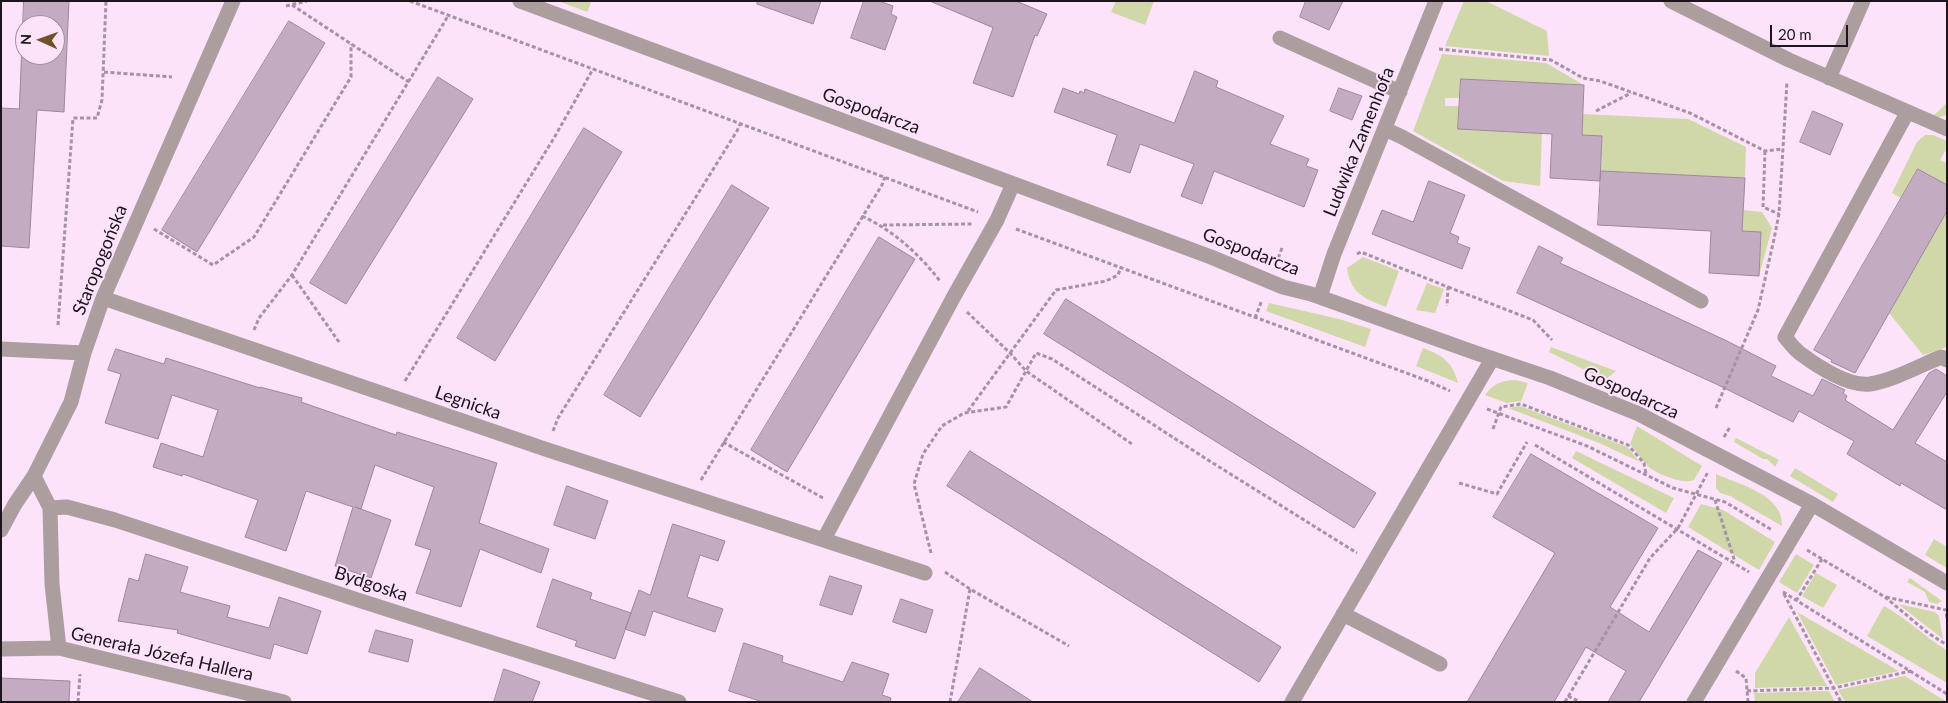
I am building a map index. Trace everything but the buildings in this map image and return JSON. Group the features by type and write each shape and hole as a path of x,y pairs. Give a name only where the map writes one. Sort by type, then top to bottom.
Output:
{"street":[{"name":"Staropogońska","path":"4,521 34,476 71,402 84,353 103,298 232,1"},
{"name":"Gospodarcza","path":"520,1 1211,257 1269,282 1320,297 1550,378 1639,414 1812,504 1947,583"},
{"name":"Ludwika Zamenhofa","path":"1320,297 1334,254 1436,1"},
{"path":"1671,1 1789,60 1907,113 1947,128"},
{"path":"1829,78 1863,1"},
{"path":"1280,38 1400,92"},
{"path":"1907,113 1785,337 1799,353 1825,369 1847,381 1868,384 1887,380 1942,357 1947,360"},
{"path":"1385,129 1701,301"},
{"path":"824,539 997,220 1013,184"},
{"name":"Legnicka","path":"103,298 398,399 925,573"},
{"path":"1,349 84,353"},
{"path":"1292,702 1492,359"},
{"path":"34,476 50,508 52,584 59,648"},
{"path":"1694,702 1812,504"},
{"name":"Bydgoska","path":"50,508 67,507 115,520 361,602 679,702"},
{"path":"1344,614 1440,664"},
{"name":"Generała Józefa Hallera","path":"1,649 59,648 284,702"}],"path":[{"path":"58,325 73,118 97,118 102,100 106,1"},
{"path":"286,6 307,1"},
{"path":"410,1 984,214 1255,318 1428,381 1454,393"},
{"path":"292,5 409,82"},
{"path":"248,348 259,318 292,275 448,16"},
{"path":"154,229 213,265 254,237 351,78 351,44"},
{"path":"1438,49 1551,60 1583,78 1690,113 1765,151 1783,149"},
{"path":"1716,408 1758,310 1779,214 1789,60"},
{"path":"398,399 400,388 554,138 593,69"},
{"path":"104,72 172,77"},
{"path":"1596,111 1632,93"},
{"path":"545,448 558,418 740,124"},
{"path":"1765,151 1763,207 1779,214"},
{"path":"691,496 814,298 882,184 884,177"},
{"path":"862,216 882,226 922,258 953,298"},
{"path":"882,226 978,224"},
{"path":"1275,266 1282,248"},
{"path":"1354,255 1361,252 1533,320 1552,340"},
{"path":"967,412 1056,290 1106,280 1118,275 1121,267"},
{"path":"292,275 339,342"},
{"path":"1447,306 1448,287"},
{"path":"1255,318 1262,300"},
{"path":"979,324 1026,371 1132,444"},
{"path":"935,558 929,550 914,484 923,454 942,426 967,412 1006,407 1036,353 1052,360 1215,465 1359,554"},
{"path":"1493,429 1501,407 1521,404 1628,445 1644,463 1646,475"},
{"path":"1485,408 1587,446 1674,488 1730,505 1779,534"},
{"path":"1724,438 1730,427"},
{"path":"723,442 840,508"},
{"path":"1460,483 1497,494 1526,442"},
{"path":"1535,445 1756,575"},
{"path":"1565,702 1650,558 1678,528 1708,470"},
{"path":"1715,500 1735,563"},
{"path":"1800,546 1885,597 1928,633 1947,645"},
{"path":"1796,601 1822,559"},
{"path":"940,565 946,573 970,589 1069,646"},
{"path":"1776,588 1947,694"},
{"path":"950,702 970,589"},
{"path":"1783,592 1841,702"},
{"path":"1885,597 1946,610 1947,625"},
{"path":"78,702 81,653"},
{"path":"1719,660 1746,678 1748,702"},
{"path":"1747,691 1834,688 1911,671"},
{"path":"1568,696 1580,702"}],"green space":[{"path":"558,1 586,1 591,3 587,12"},
{"path":"1116,1 1154,1 1145,25 1111,12"},
{"path":"1464,1 1486,1 1547,31 1549,56 1445,46"},
{"path":"1442,54 1546,63 1584,85 1461,79 1460,98 1445,98 1445,106 1460,106 1459,129 1542,133 1540,186 1503,181 1413,131"},
{"path":"1947,103 1947,115 1933,116"},
{"path":"1583,114 1688,119 1746,147 1745,178 1601,171 1602,137 1582,135"},
{"path":"1925,135 1933,135 1947,141 1947,148 1940,160 1947,163 1947,185 1918,169 1901,198 1892,193 1917,142"},
{"path":"1743,210 1762,212 1772,228 1759,276 1761,233 1742,231"},
{"path":"1947,211 1947,347 1923,355 1889,313"},
{"path":"1363,257 1399,271 1386,307 1365,298 1351,284 1347,268"},
{"path":"1427,283 1444,289 1435,313 1416,310"},
{"path":"1269,303 1339,319 1371,329 1365,347 1266,311"},
{"path":"1551,347 1616,371 1605,380 1549,352"},
{"path":"1423,348 1436,353 1446,360 1453,370 1458,383 1416,366"},
{"path":"1516,380 1528,383 1521,401 1507,403 1485,395 1498,383"},
{"path":"1520,406 1627,447 1640,462 1599,443 1508,408"},
{"path":"1637,426 1702,466 1694,480 1684,481 1672,478 1660,474 1647,466 1630,444"},
{"path":"1736,438 1779,460 1775,467 1767,459 1763,459 1734,442"},
{"path":"1576,451 1674,498 1666,513 1572,458"},
{"path":"1795,468 1838,494 1833,502 1790,476"},
{"path":"1716,474 1748,487 1768,498 1780,515 1782,526 1730,496 1720,493 1716,488"},
{"path":"1701,504 1723,510 1775,542 1759,570 1688,527"},
{"path":"1934,539 1947,547 1947,568 1925,555"},
{"path":"1796,554 1814,565 1797,593 1779,582"},
{"path":"1816,573 1837,585 1823,608 1802,596"},
{"path":"1910,578 1942,601 1937,604 1929,602 1925,592 1907,582"},
{"path":"1898,604 1935,612 1939,616 1943,639"},
{"path":"1884,606 1946,650 1947,683 1867,636"},
{"path":"1797,612 1899,671 1836,685"},
{"path":"1789,617 1827,686 1755,688 1755,673"},
{"path":"1905,676 1947,702 1845,702 1838,690"},
{"path":"1829,691 1835,702 1755,702 1754,693"}]}
